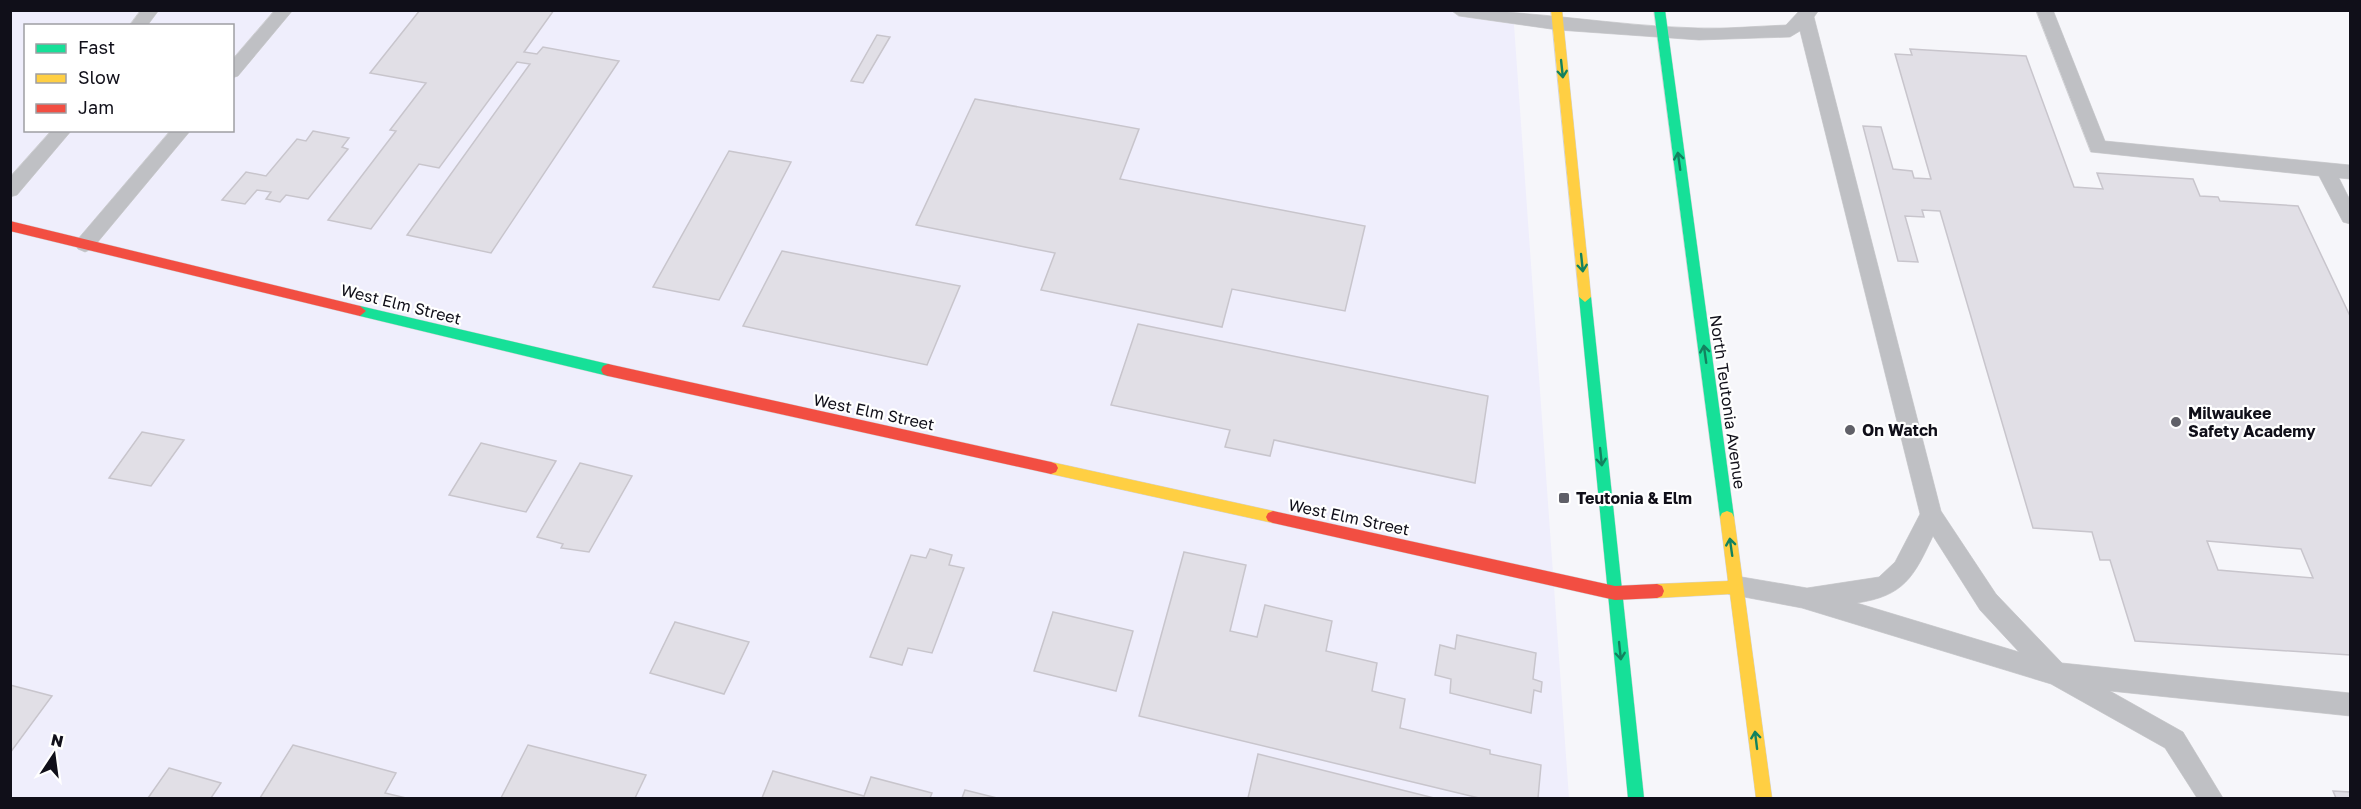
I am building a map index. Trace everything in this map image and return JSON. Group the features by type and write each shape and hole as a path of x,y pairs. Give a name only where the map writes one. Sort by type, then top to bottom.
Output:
{"main road":[{"name":"North Teutonia Avenue","path":"1659,10 1764,798"},
{"path":"1557,17 1636,798"},
{"name":"West Elm Street","path":"10,226 561,360 1615,594 1736,587"}],"lane":[{"path":"139,24 151,10"},
{"path":"234,70 285,10"},
{"path":"1459,10 1557,17 1699,34 1790,31 1808,14 1931,514 1989,602 2056,674 2174,740 2211,798"},
{"path":"2044,10 2098,147 2350,172"},
{"path":"10,190 61,132"},
{"path":"85,244 180,132"},
{"path":"2325,170 2350,217"},
{"path":"1802,597 1853,593 1892,582 1916,549 1931,514"},
{"path":"1736,587 1802,597 2056,674 2350,705"}],"shaded area":[{"path":"10,11 1513,11 1569,798 11,798"}],"building":[{"path":"420,10 554,10 524,52 537,54 543,47 619,61 491,253 407,235 530,64 517,62 439,168 419,164 371,229 328,220 396,131 390,130 426,83 370,73"},
{"path":"877,35 890,37 863,83 851,81"},
{"name":"Milwaukee Safety Academy","path":"1910,49 2026,56 2074,187 2103,189 2097,173 2193,179 2200,196 2218,197 2220,201 2298,206 2350,316 2350,655 2135,641 2110,560 2100,560 2092,532 2033,528 1940,211 1922,210 1924,217 1905,216 1918,262 1898,261 1863,126 1881,127 1893,169 1912,171 1914,178 1931,179 1895,54 1912,55","holes":["2207,541 2301,549 2313,578 2218,570"]},
{"path":"975,99 1139,129 1120,179 1365,226 1345,311 1232,289 1222,327 1041,290 1055,253 916,225"},
{"path":"313,131 349,138 342,147 348,149 308,199 286,195 280,202 266,199 271,192 257,190 245,204 222,200 246,172 266,176 297,139 306,141"},
{"path":"729,151 791,162 719,300 653,287"},
{"path":"782,251 960,286 927,365 743,326"},
{"path":"1138,324 1488,396 1475,483 1274,440 1270,456 1225,447 1230,430 1111,405"},
{"path":"142,432 184,440 151,486 109,478"},
{"path":"481,443 556,461 526,512 449,495"},
{"path":"580,463 632,476 589,552 561,548 563,544 537,537"},
{"path":"930,549 952,555 949,565 964,568 932,653 908,648 902,665 870,657 911,555 926,558"},
{"path":"1184,552 1246,565 1230,631 1257,637 1265,605 1332,621 1326,651 1377,663 1372,691 1405,699 1400,728 1490,750 1490,754 1541,765 1538,798 1479,798 1139,716"},
{"path":"1053,612 1133,631 1116,691 1034,671"},
{"path":"675,622 749,642 724,694 650,673"},
{"path":"1457,635 1536,653 1533,679 1542,682 1541,692 1534,690 1531,713 1450,693 1451,679 1435,675 1440,645 1455,649"},
{"path":"10,685 52,696 10,753"},
{"path":"293,745 396,773 385,793 406,798 260,798"},
{"path":"528,745 646,775 635,798 501,798"},
{"path":"1258,754 1434,798 1248,798"},
{"path":"169,768 221,783 211,798 148,798"},
{"path":"773,771 864,796 871,777 932,793 930,798 762,798"},
{"path":"965,790 997,798 962,798"},
{"path":"2333,791 2350,792 2350,798 2336,798"}],"traffic: fast":[{"path":"1659,10 1727,517"},
{"path":"1585,297 1636,798"},
{"path":"360,311 608,370"}],"traffic: slow":[{"path":"1556,10 1585,297"},
{"path":"1051,468 1273,517"},
{"path":"1727,517 1764,798"},
{"path":"1657,591 1736,587"}],"traffic: jam":[{"path":"10,226 360,311"},
{"path":"608,370 1051,468"},
{"path":"1273,517 1615,593 1657,591"}],"place":[{"name":"Milwaukee Safety Academy","path":"2176,422"},
{"name":"On Watch","path":"1850,430"},
{"name":"Teutonia & Elm","path":"1564,498"}]}
